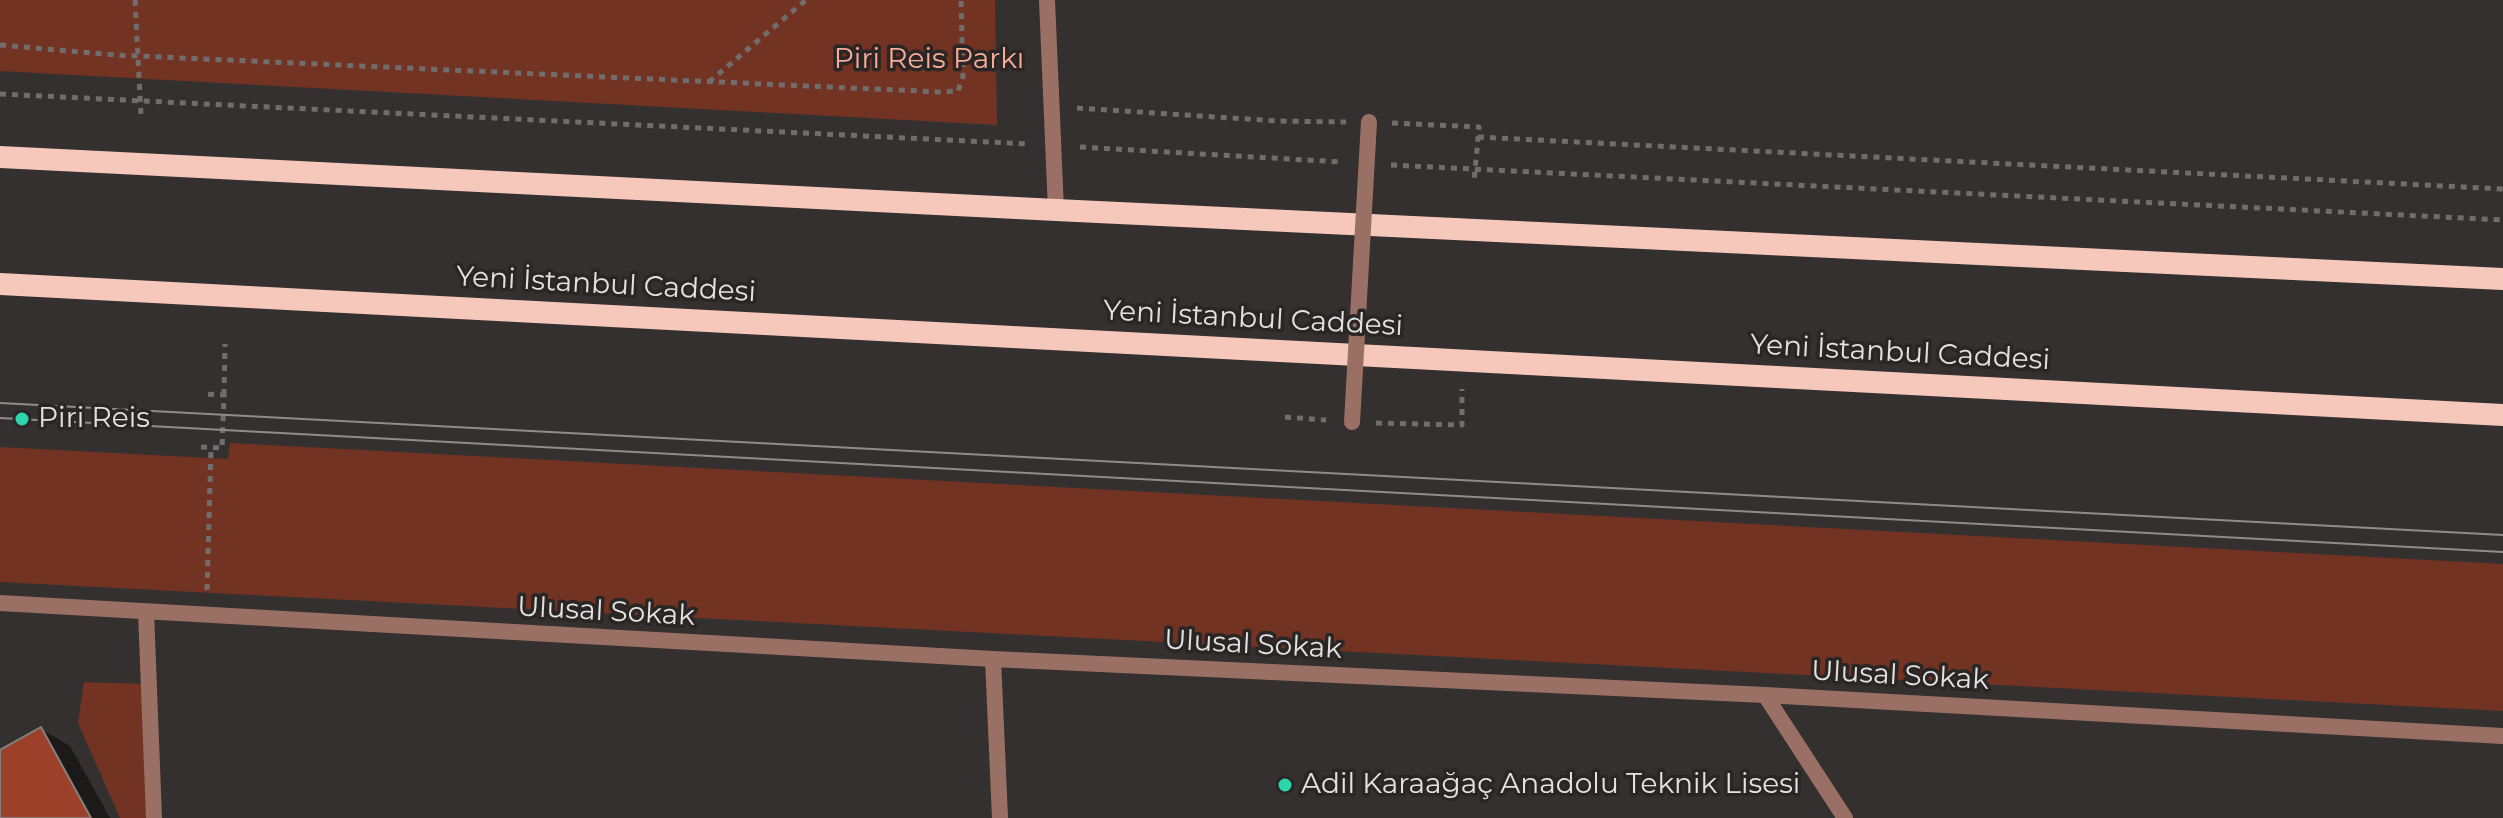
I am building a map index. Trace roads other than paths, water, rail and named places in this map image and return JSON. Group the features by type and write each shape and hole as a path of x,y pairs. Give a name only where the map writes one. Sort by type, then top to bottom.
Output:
{"highway":[{"path":"0,157 2503,279"},
{"name":"Yeni İstanbul Caddesi","path":"0,284 2503,415"}],"street":[{"path":"1047,0 1056,210"},
{"path":"1352,422 1369,122"},
{"name":"Ulusal Sokak","path":"0,603 993,659 1765,695 2503,736"},
{"path":"146,612 154,818"},
{"path":"993,659 1000,818"},
{"path":"1765,695 1845,818"}],"tram line":[{"path":"0,403 2503,535"},
{"path":"0,418 2503,552"}],"place":[{"name":"Piri Reis","path":"22,419"},
{"name":"Adil Karaağaç Anadolu Teknik Lisesi","path":"1285,785"}],"park label":[{"name":"Piri Reis Parkı","path":"929,60"}]}
